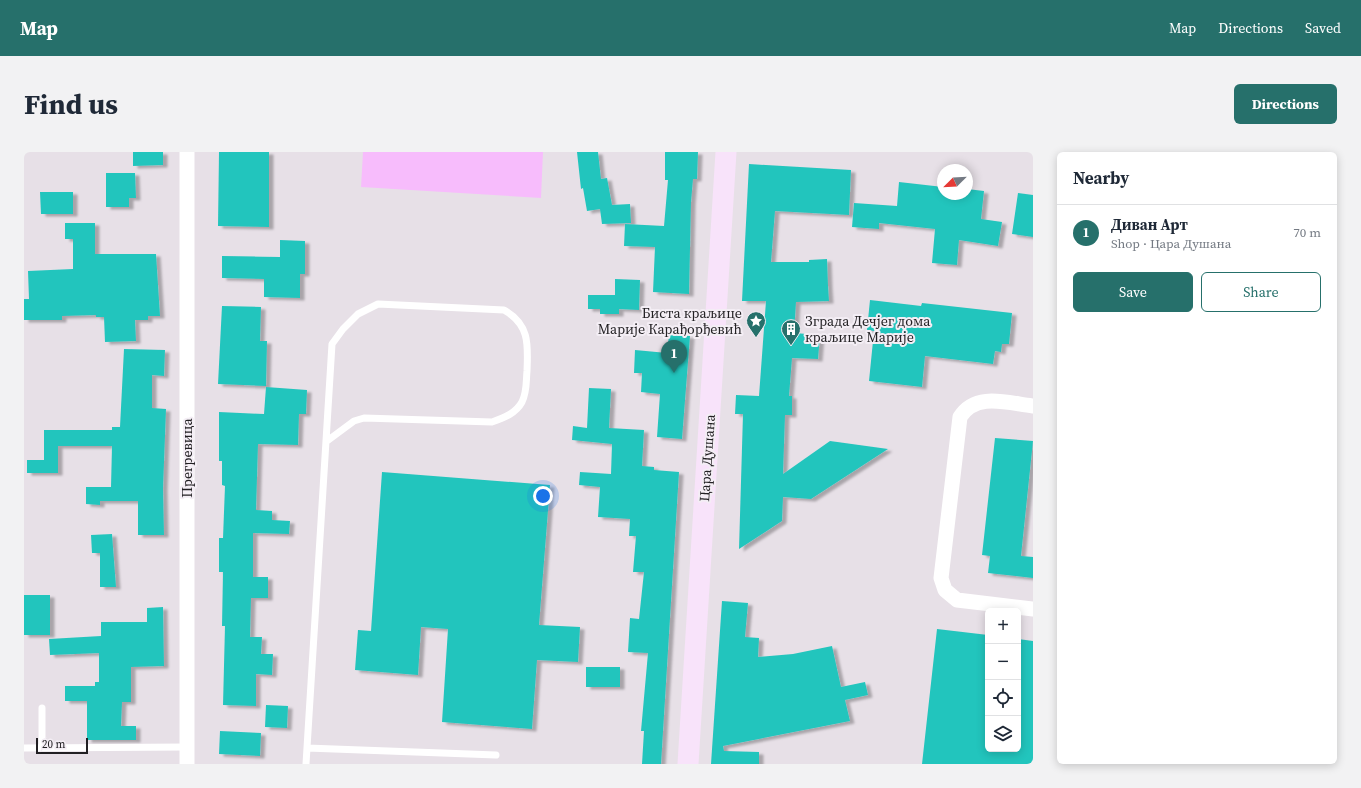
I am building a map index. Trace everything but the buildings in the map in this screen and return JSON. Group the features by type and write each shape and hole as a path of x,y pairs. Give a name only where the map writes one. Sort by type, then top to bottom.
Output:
{"main road":[{"name":"Цара Душана","path":"688,764 705,483 718,303 726,152"}],"street":[{"name":"Прегревица","path":"187,152 187,764"},
{"path":"1033,406 979,402 965,410 960,417 941,578 945,590 957,600 1033,609"}],"lane":[{"path":"306,764 332,344 343,329 358,314 378,304 504,310 512,315 524,331 528,342 526,390 521,403 513,412 502,419 492,422 364,418 354,421 327,440"},
{"path":"42,708 42,748"},
{"path":"24,748 187,747"},
{"path":"307,748 496,755"}],"shaded area":[{"path":"363,152 543,152 541,198 361,187"}],"place":[{"name":"Биста краљице Марије Карађорђевић","path":"756,338"},
{"name":"Зграда Дечјег дома краљице Марије","path":"791,346"},
{"name":"Диван Арт","path":"674,373"}]}
